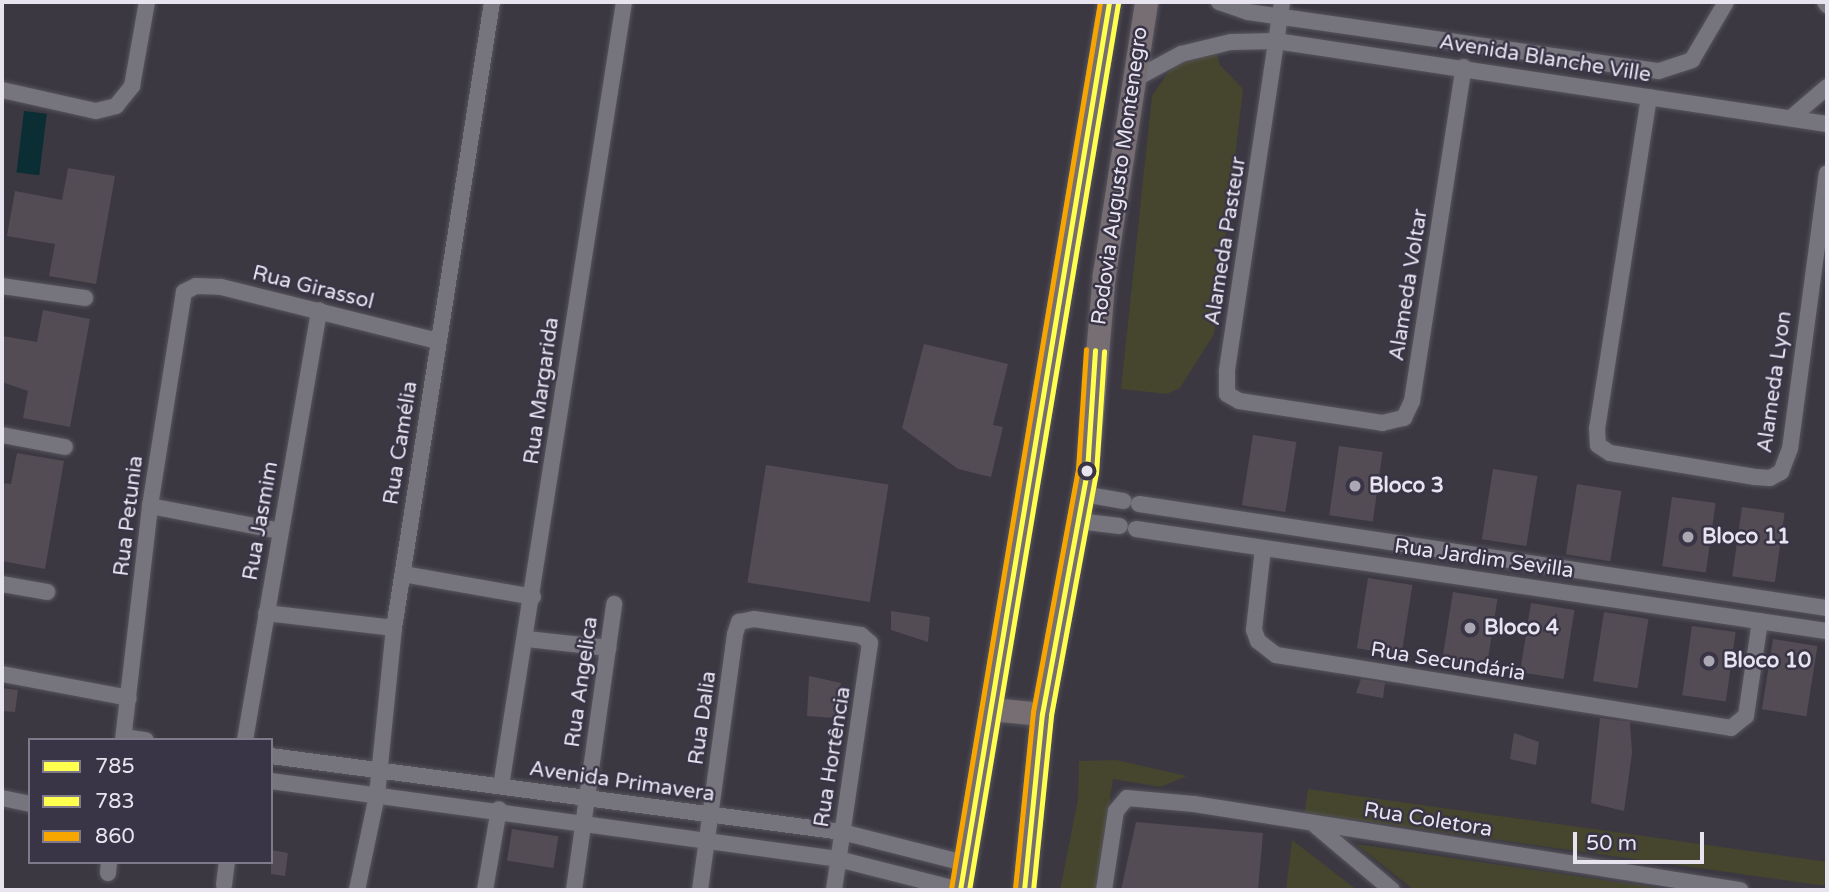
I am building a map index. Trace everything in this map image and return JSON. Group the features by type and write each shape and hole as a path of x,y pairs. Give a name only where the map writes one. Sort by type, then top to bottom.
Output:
{"main road":[{"name":"Rodovia Augusto Montenegro","path":"960,890 1109,2"},
{"name":"Rodovia Augusto Montenegro","path":"1024,890 1042,714 1083,494 1104,275 1146,2"},
{"path":"991,709 1042,714"}],"street":[{"path":"2,90 96,111 116,106 132,86 147,2"},
{"name":"Rua Camélia","path":"357,890 377,795 394,628 492,2"},
{"name":"Rua Margarida","path":"501,786 527,639 624,2"},
{"name":"Avenida Blanche Ville","path":"1219,2 1248,12 1281,9 1671,70 1692,60 1711,20 1726,2"},
{"path":"1711,20 1713,2"},
{"name":"Alameda Pasteur","path":"1281,9 1226,390 1240,401 1317,412"},
{"path":"1244,41 1248,12"},
{"name":"Avenida Blanche Ville","path":"1133,80 1181,54 1244,41 1276,41 1545,78 1827,124"},
{"path":"1545,78 1549,53"},
{"name":"Alameda Voltar","path":"1317,412 1393,424 1408,412 1464,67"},
{"path":"1792,117 1827,87"},
{"name":"Alameda Lyon","path":"1649,97 1596,438 1610,453 1770,478 1786,464 1827,173"},
{"path":"2,286 85,298"},
{"name":"Rua Girassol","path":"181,298 188,289 206,286 319,310 438,341"},
{"name":"Rua Petunia","path":"123,738 150,506 181,298"},
{"name":"Rua Jasmim","path":"244,738 319,310"},
{"path":"2,435 65,447"},
{"name":"Rua Jardim Sevilla","path":"1083,494 1827,608"},
{"path":"150,506 280,531"},
{"path":"1153,531 1160,526 1161,507"},
{"name":"Rua Jardim Sevilla","path":"1078,521 1827,631"},
{"name":"Rua Secundária","path":"1263,548 1254,630 1258,641 1276,655 1731,729 1746,716 1760,621"},
{"path":"403,574 533,597"},
{"path":"1600,597 1603,574"},
{"path":"2,584 47,592"},
{"name":"Rua Angelica","path":"574,890 614,604"},
{"path":"266,613 394,628"},
{"name":"Rua Hortência","path":"735,634 739,622 754,619 861,635 871,649 834,890"},
{"name":"Rua Dalia","path":"700,890 735,634"},
{"path":"527,639 608,648"},
{"path":"2,674 129,698"},
{"name":"Avenida Primavera","path":"273,756 842,832 964,863"},
{"name":"Avenida Primavera","path":"273,781 499,809 838,859 960,890"},
{"path":"2,799 28,804"},
{"name":"Rua Coletora","path":"1104,890 1116,811 1121,800 1145,799 1740,890"},
{"path":"485,890 499,809"},
{"path":"1315,824 1392,890"},
{"path":"224,886 228,864"}],"green space":[{"path":"1215,45 1220,65 1243,89 1214,334 1180,388 1167,394 1121,389 1152,96 1181,54"},
{"path":"1116,760 1187,776 1161,787 1113,779 1096,890 1060,890 1078,799 1079,761"},
{"path":"1308,789 1827,862 1825,886 1305,813"},
{"path":"1292,840 1357,890 1286,890"},
{"path":"1356,844 1671,890 1414,890"}],"water":[{"path":"24,111 47,114 39,175 16,173"}],"building":[{"path":"68,168 115,176 96,284 49,276 55,244 7,236 15,191 62,200"},
{"path":"43,310 90,319 70,427 23,418 28,391 2,382 2,336 37,342"},
{"path":"924,344 1008,364 993,425 1003,427 991,477 958,469 902,428"},
{"path":"1253,435 1296,442 1285,512 1242,505"},
{"name":"Bloco 3","path":"1339,446 1383,452 1373,521 1329,515"},
{"path":"17,453 64,461 45,569 2,561 2,483 11,484"},
{"path":"766,465 888,484 870,602 747,583"},
{"path":"1493,469 1537,476 1526,546 1482,539"},
{"path":"1577,484 1621,491 1610,561 1566,554"},
{"name":"Bloco 11","path":"1672,497 1716,503 1706,572 1662,566"},
{"path":"1742,507 1785,513 1775,582 1732,576"},
{"path":"1368,578 1412,585 1401,655 1357,648"},
{"name":"Bloco 4","path":"1453,592 1497,599 1486,669 1442,662"},
{"path":"1531,603 1574,610 1564,679 1520,672"},
{"path":"891,611 930,617 928,642 891,630"},
{"path":"1604,612 1648,619 1637,688 1593,681"},
{"name":"Bloco 10","path":"1692,626 1736,632 1726,701 1682,695"},
{"path":"1773,639 1817,646 1806,716 1762,709"},
{"path":"809,676 841,683 834,718 807,716"},
{"path":"1361,679 1385,683 1383,698 1356,693"},
{"path":"2,688 18,690 15,712 2,711"},
{"path":"1600,718 1630,722 1632,753 1624,811 1591,803"},
{"path":"1514,733 1539,742 1536,765 1510,759"},
{"path":"1136,822 1263,833 1258,890 1121,890"},
{"path":"512,829 558,836 553,868 507,861"},
{"path":"273,850 288,853 285,876 271,874"}],"transit line":[{"name":"860","path":"951,889 1100,2"},
{"name":"785","path":"960,890 1109,2"},
{"name":"783","path":"969,890 1118,3"},
{"name":"860","path":"1015,889 1033,712 1078,470 1086,349"},
{"name":"785","path":"1024,890 1042,714 1087,471 1095,350"},
{"name":"783","path":"1033,890 1051,715 1096,473 1104,351"}],"place":[{"name":"Bloco 3","path":"1355,486"},
{"name":"Bloco 11","path":"1688,537"},
{"name":"Bloco 4","path":"1470,628"},
{"name":"Bloco 10","path":"1709,661"}]}
